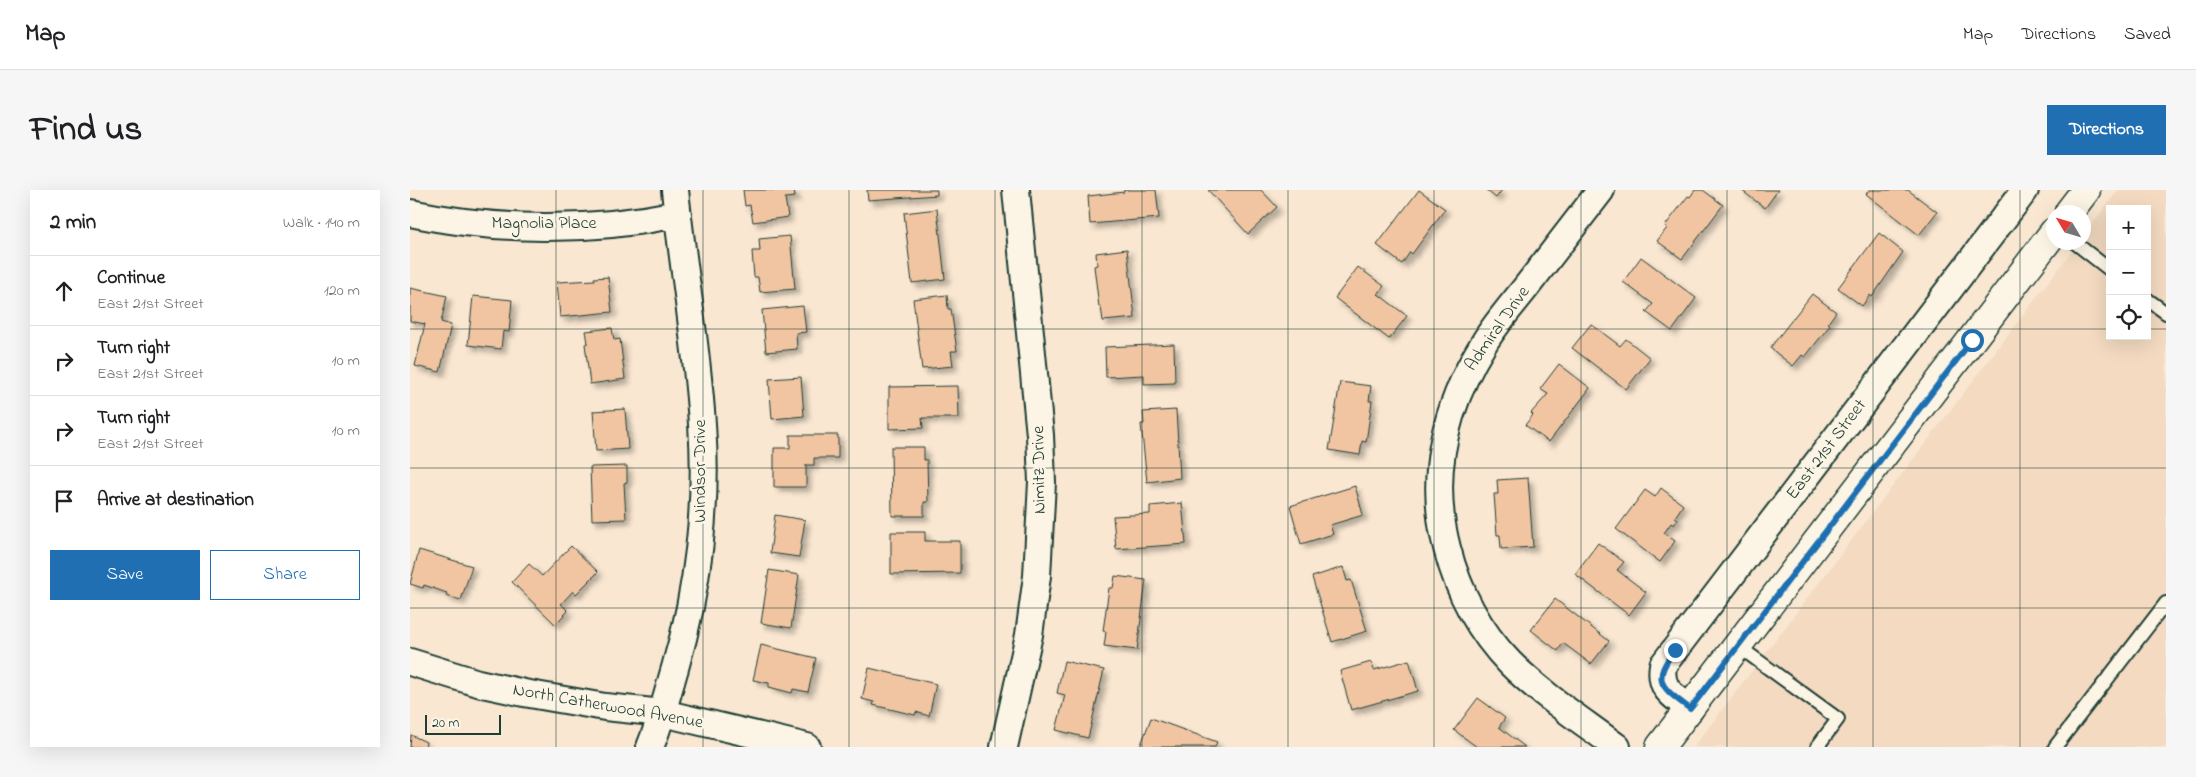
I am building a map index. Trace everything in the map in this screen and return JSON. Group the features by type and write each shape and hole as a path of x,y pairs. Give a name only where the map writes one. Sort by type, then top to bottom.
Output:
{"main road":[{"path":"2074,205 2086,190"},
{"path":"1660,747 2046,242"}],"street":[{"name":"Nimitz Drive","path":"1004,747 1029,635 1037,576 1042,482 1040,426 1016,190"},
{"name":"Admiral Drive","path":"1601,190 1484,341 1461,383 1443,439 1439,493 1441,523 1452,570 1467,603 1486,634 1528,680 1617,747"},
{"name":"East 21st Street","path":"1690,709 1666,689 1661,679 1662,665 2025,190"},
{"name":"Magnolia Place","path":"410,213 445,220 539,227 643,220 676,202"},
{"name":"Windsor Drive","path":"650,747 663,713 685,634 701,529 704,470 699,388 676,202"},
{"name":"North Catherwood Avenue","path":"410,662 478,683 559,701 663,713 807,747"}],"lane":[{"path":"2084,250 2106,267"},
{"path":"2151,302 2166,313"},
{"path":"2055,747 2166,603"},
{"path":"1738,646 1838,720 1817,747"}],"shaded area":[{"path":"2118,190 2166,190 2166,747 1694,747 2073,250 2091,250 2091,226 2106,206 2106,340 2151,340 2151,205 2107,205"}],"building":[{"path":"743,190 794,190 795,197 785,198 788,217 753,222 750,205 745,206"},
{"path":"867,190 937,190 937,195 868,200"},
{"path":"1124,190 1156,190 1159,218 1090,224 1088,196 1124,192"},
{"path":"1208,190 1261,190 1277,207 1248,234"},
{"path":"1419,190 1445,209 1412,254 1410,252 1402,264 1377,245"},
{"path":"1486,190 1502,190 1496,198"},
{"path":"1695,190 1703,190 1723,205 1682,259 1657,241 1667,228 1665,226 1688,196 1690,197"},
{"path":"1741,190 1778,190 1765,208"},
{"path":"1869,190 1908,190 1937,212 1919,235 1866,194"},
{"path":"937,209 945,279 912,283 904,213"},
{"path":"1879,233 1903,252 1872,297 1870,295 1862,306 1838,288"},
{"path":"790,236 795,289 760,292 758,277 754,277 752,251 760,251 759,239"},
{"path":"1127,249 1135,318 1103,321 1101,307 1099,307 1094,266 1097,265 1096,253"},
{"path":"1641,257 1696,298 1672,331 1646,312 1653,304 1623,282"},
{"path":"1358,267 1384,286 1378,294 1407,316 1389,339 1335,298"},
{"path":"608,277 612,312 560,317 557,282 595,280 594,278"},
{"path":"410,288 447,296 441,322 451,325 440,372 415,366 425,324 410,321"},
{"path":"1812,294 1836,312 1828,323 1830,325 1805,357 1802,355 1793,366 1770,348"},
{"path":"947,295 957,351 951,351 953,366 922,369 913,299"},
{"path":"473,296 512,300 509,332 503,331 501,349 468,345"},
{"path":"803,306 806,332 796,333 797,349 766,352 762,310"},
{"path":"1591,324 1620,346 1626,339 1650,358 1626,389 1572,348"},
{"path":"612,328 614,340 620,339 625,379 590,384 585,344 588,343 586,331"},
{"path":"1174,344 1175,383 1144,384 1144,375 1106,377 1105,347"},
{"path":"1559,364 1590,388 1549,442 1525,425 1533,415 1531,413 1548,394 1540,389"},
{"path":"801,377 804,416 772,419 769,379"},
{"path":"1340,382 1371,386 1369,401 1372,401 1366,442 1362,441 1360,455 1329,450"},
{"path":"958,386 959,418 922,418 923,428 889,429 889,387"},
{"path":"625,409 628,449 596,451 593,411"},
{"path":"1176,410 1180,478 1147,482 1141,424 1144,424 1143,412"},
{"path":"790,435 838,435 838,458 814,458 814,465 806,465 806,487 774,487 774,448 790,448"},
{"path":"891,447 924,447 924,460 927,460 928,502 924,502 924,516 892,516"},
{"path":"627,466 627,482 624,483 626,519 592,520 590,467"},
{"path":"1528,478 1533,547 1501,549 1500,535 1497,535 1494,494 1498,494 1497,480"},
{"path":"1355,486 1363,515 1330,525 1333,534 1301,544 1290,506"},
{"path":"1661,488 1683,505 1675,517 1678,519 1674,525 1671,523 1664,533 1675,541 1660,562 1616,529 1645,490 1655,497"},
{"path":"1182,503 1186,544 1116,549 1113,516 1150,514 1150,506"},
{"path":"775,515 805,520 799,557 770,553"},
{"path":"891,532 925,532 925,541 960,541 960,573 891,574"},
{"path":"1598,543 1624,562 1617,570 1646,592 1629,615 1575,574"},
{"path":"571,546 598,572 576,594 573,591 561,604 568,611 555,624 512,582 529,564 542,576"},
{"path":"419,550 472,566 461,600 446,596 447,593 424,585 423,588 410,584"},
{"path":"1343,567 1347,581 1351,580 1367,631 1332,642 1312,577"},
{"path":"769,570 799,575 791,628 761,623"},
{"path":"1115,576 1146,580 1137,650 1104,646 1106,632 1103,631 1109,588 1113,588"},
{"path":"1555,599 1609,641 1591,664 1563,643 1558,651 1531,630"},
{"path":"761,645 816,658 808,692 793,689 792,693 769,687 769,683 753,680"},
{"path":"1409,660 1418,691 1351,710 1340,671 1371,662 1374,670"},
{"path":"1064,661 1104,670 1088,738 1056,730 1065,695 1057,693"},
{"path":"869,668 936,684 929,716 916,712 915,715 873,705 874,702 862,699"},
{"path":"1478,698 1505,718 1499,727 1525,747 1477,747 1454,730"},
{"path":"1151,718 1217,742 1215,747 1140,747"},
{"path":"411,735 426,742 425,747 410,747"}],"route":[{"path":"1675,650 1662,665 1661,679 1668,692 1690,709 1972,340"}]}
